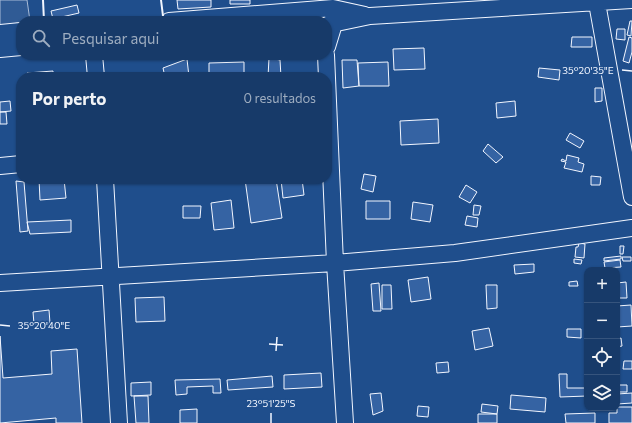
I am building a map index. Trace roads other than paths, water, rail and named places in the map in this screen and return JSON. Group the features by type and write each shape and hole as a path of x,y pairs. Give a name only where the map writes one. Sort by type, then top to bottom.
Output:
{"street":[{"path":"332,25 370,16 632,0"},
{"path":"589,2 632,195"},
{"path":"235,16 315,10 332,4 370,16"},
{"path":"331,16 332,4"},
{"path":"0,33 16,31"},
{"path":"0,49 16,47"},
{"path":"94,60 96,72"},
{"path":"326,60 327,72"},
{"path":"0,166 16,164"},
{"path":"105,184 119,423"},
{"path":"332,184 345,423"},
{"path":"0,283 110,278 335,264 455,253 632,228"}]}
